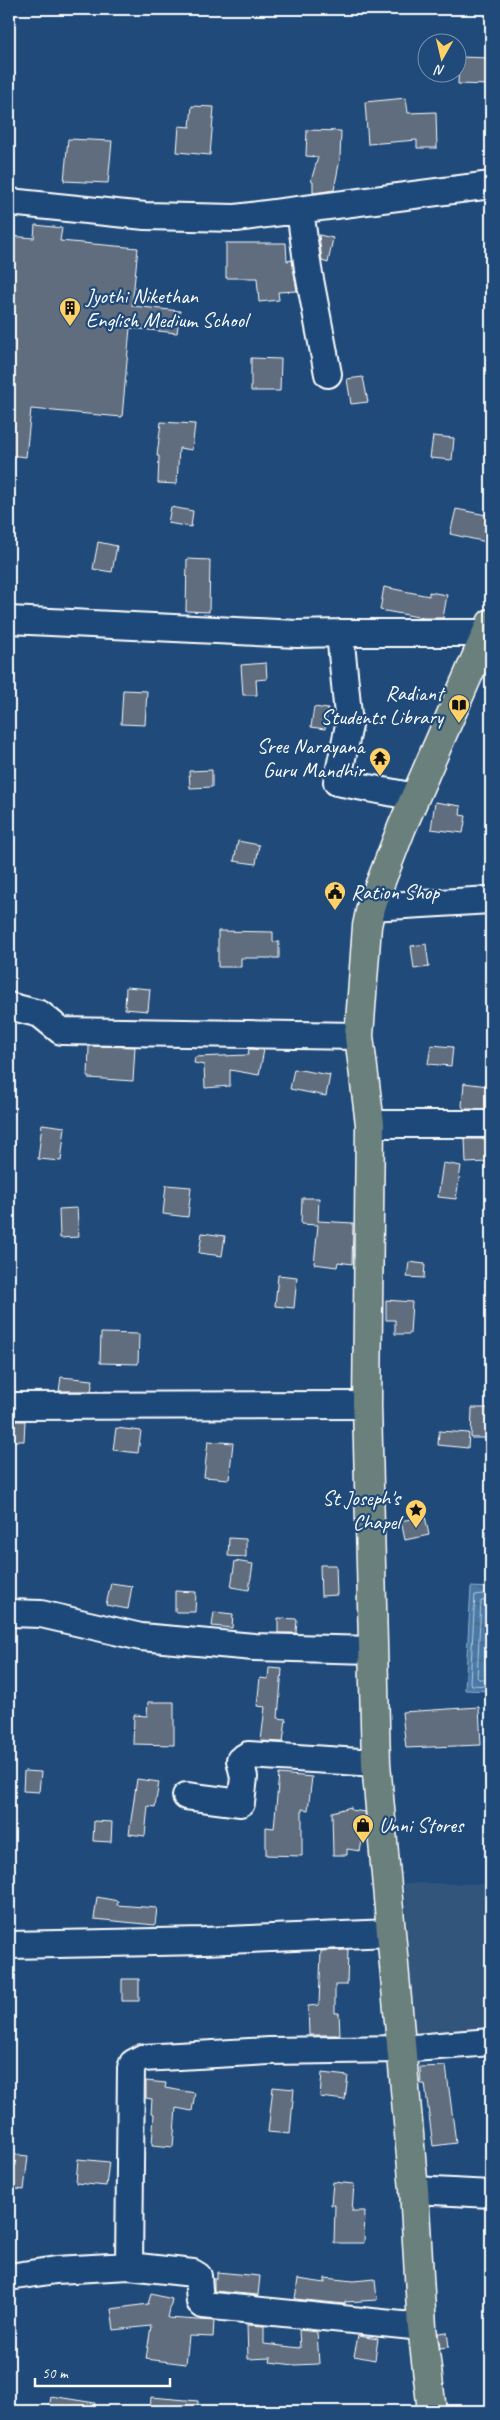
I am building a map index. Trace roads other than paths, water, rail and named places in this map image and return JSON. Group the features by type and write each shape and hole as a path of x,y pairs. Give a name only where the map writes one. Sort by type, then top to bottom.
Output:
{"main road":[{"path":"432,2411 422,2327 414,2190 401,2049 397,1978 390,1933 376,1763 367,1405 370,1124 360,1036 367,926 371,907 415,797 490,629"}],"street":[{"path":"9,202 145,216 236,218 491,185"},
{"path":"300,210 308,269 328,374"},
{"path":"9,620 268,632 340,633 490,629"},
{"path":"340,633 349,725 337,782 415,797"},
{"path":"371,907 491,900"},
{"path":"9,1006 40,1014 61,1031 360,1036"},
{"path":"370,1124 491,1124"},
{"path":"9,1406 367,1405"},
{"path":"9,1613 41,1614 141,1637 254,1647 373,1650"},
{"path":"186,1796 241,1803 244,1777 240,1760 248,1755 376,1763"},
{"path":"9,1945 204,1941 390,1933"},
{"path":"129,2266 131,2068 133,2063 142,2058 259,2051 401,2049 491,2042"},
{"path":"414,2190 491,2194"},
{"path":"9,2277 56,2270 129,2266 197,2274 200,2302 203,2305 422,2327"}],"water":[{"path":"471,1587 491,1588 491,1691 465,1690"}],"place":[{"name":"Jyothi Nikethan English Medium School","path":"70,327"},
{"name":"Radiant Students Library","path":"459,724"},
{"name":"Sree Narayana Guru Mandhir","path":"380,777"},
{"name":"Ration Shop","path":"335,911"},
{"name":"St Joseph's Chapel","path":"416,1529"},
{"name":"Unni Stores","path":"363,1844"}]}
